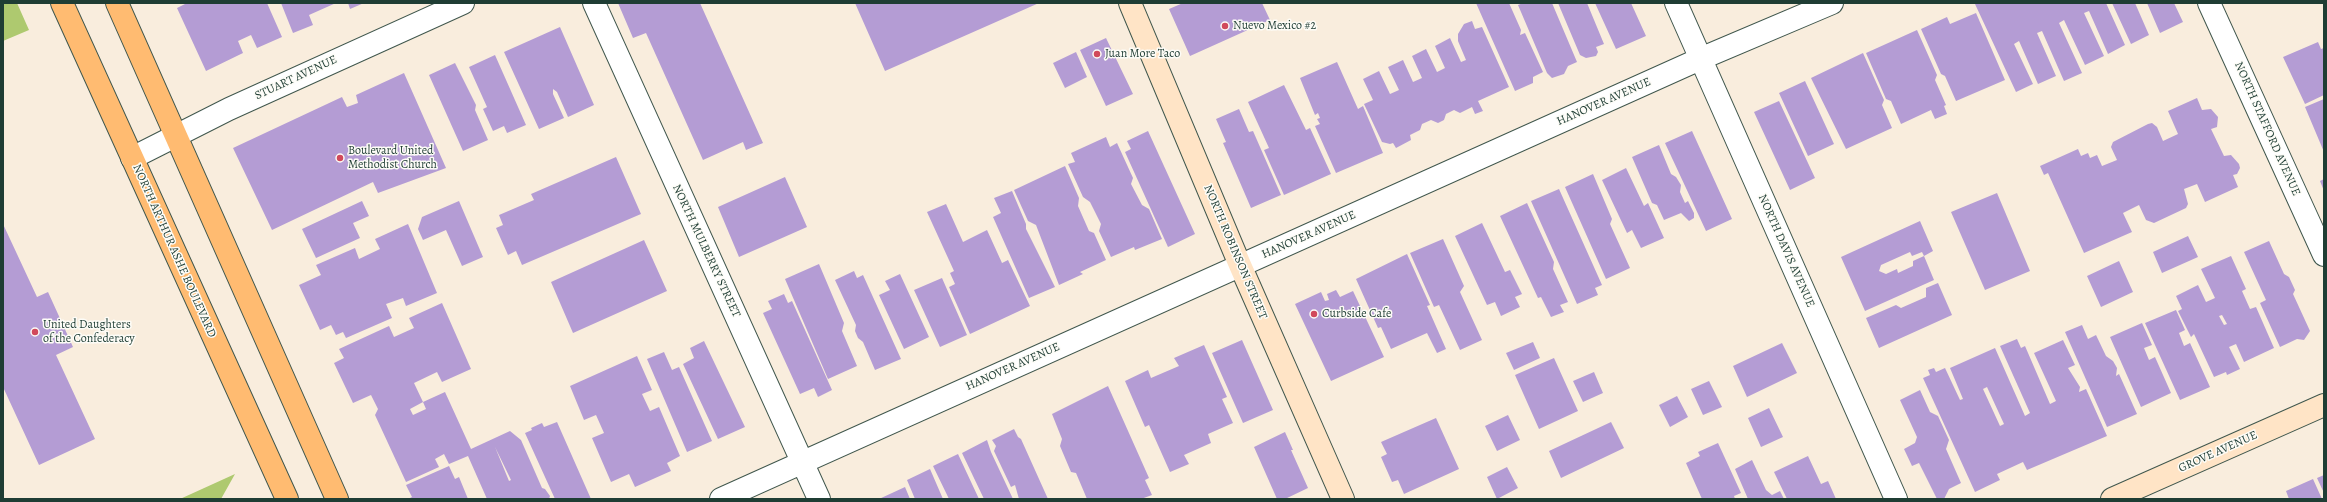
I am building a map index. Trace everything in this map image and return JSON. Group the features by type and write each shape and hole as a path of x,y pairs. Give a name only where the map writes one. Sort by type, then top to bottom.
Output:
{"main road":[{"name":"NORTH ARTHUR ASHE BOULEVARD","path":"62,3 287,499"},
{"path":"117,3 337,499"}],"street":[{"name":"STUART AVENUE","path":"132,158 176,135 463,3"},
{"name":"NORTH MULBERRY STREET","path":"594,3 819,499"},
{"name":"NORTH ROBINSON STREET","path":"1130,3 1240,265 1343,499"},
{"name":"NORTH DAVIS AVENUE","path":"1676,3 1896,499"},
{"name":"HANOVER AVENUE","path":"720,499 1700,59 1832,3"},
{"name":"NORTH STAFFORD AVENUE","path":"2209,3 2324,255"},
{"name":"GROVE AVENUE","path":"2112,499 2324,405"}],"green space":[{"path":"3,3 17,3 29,30 3,41"},
{"path":"235,474 221,499 180,499"}],"building":[{"path":"187,3 267,3 282,37 257,48 251,35 238,41 243,53 206,71 177,8"},
{"path":"281,3 336,3 309,15 313,25 293,33"},
{"path":"348,3 364,3 350,9"},
{"path":"618,3 700,3 763,143 746,150 743,142 703,160 646,33 633,38"},
{"path":"855,3 1039,3 885,71"},
{"name":"Nuevo Mexico #2","path":"1183,3 1262,3 1270,20 1190,56 1169,9"},
{"path":"1476,3 1509,3 1521,30 1520,35 1525,33 1543,72 1533,77 1533,83 1515,91"},
{"path":"1523,3 1552,3 1577,62 1568,66 1564,74 1552,78 1547,73 1518,5"},
{"path":"1558,3 1587,3 1604,44 1596,47 1598,52 1596,56 1586,58 1580,55"},
{"path":"1595,3 1631,3 1646,36 1616,49"},
{"path":"2106,3 2125,45 2108,54 2089,11 2084,13 2104,56 2085,65 2064,20 2059,23 2082,73 2064,81 2042,31 2037,33 2056,76 2038,84 2019,41 2014,44 2033,84 2016,92 1975,4"},
{"path":"2112,3 2135,3 2149,35 2131,44"},
{"path":"2147,3 2174,3 2183,22 2160,33"},
{"path":"1976,13 2005,80 1956,101 1945,76 1941,74 1921,29 1947,17 1950,24"},
{"path":"1472,21 1475,29 1482,27 1509,87 1478,101 1483,111 1475,114 1472,107 1460,113 1454,110 1446,114 1444,120 1438,123 1431,120 1422,124 1420,130 1410,135 1411,140 1396,148 1393,143 1390,144 1382,142 1364,104 1373,100 1363,79 1379,71 1390,94 1399,90 1388,67 1403,60 1413,82 1422,78 1412,56 1426,49 1437,72 1445,68 1435,46 1450,38 1461,62 1466,60 1458,41 1458,34 1464,24"},
{"path":"560,27 594,105 568,117 557,92 553,89 553,94 564,118 539,129 504,52"},
{"path":"1917,30 1937,75 1935,80 1946,105 1944,106 1947,114 1935,119 1931,110 1901,124 1891,101 1886,99 1866,53"},
{"path":"1106,38 1133,94 1106,106 1080,50"},
{"path":"2318,42 2321,49 2324,48 2324,95 2305,104 2283,57"},
{"path":"1076,52 1087,77 1065,88 1053,63"},
{"path":"1863,53 1884,100 1882,105 1892,128 1846,149 1811,78"},
{"path":"495,55 526,125 507,133 504,126 493,131 483,109 487,107 469,67"},
{"path":"1337,62 1358,109 1363,106 1383,153 1336,173 1315,126 1320,124 1317,119 1320,118 1318,113 1315,115 1300,78"},
{"path":"455,63 476,105 475,110 488,140 463,151 429,75"},
{"name":"Boulevard United Methodist Church","path":"404,73 446,168 378,193 373,182 272,230 233,148 342,97 347,107 358,103 356,95"},
{"path":"1805,81 1834,144 1808,156 1779,93"},
{"path":"1284,85 1306,130 1310,128 1331,174 1284,195 1264,150 1269,148 1248,102"},
{"path":"2197,98 2202,110 2211,109 2218,117 2217,127 2211,129 2224,156 2231,155 2239,164 2240,168 2237,174 2233,175 2238,187 2205,202 2197,184 2184,189 2188,204 2186,208 2154,223 2146,220 2139,205 2123,213 2132,232 2084,253 2048,173 2044,175 2040,166 2078,149 2081,156 2088,153 2090,158 2097,155 2102,166 2117,160 2111,147 2113,142 2152,123 2157,127 2163,141 2178,134 2168,111"},
{"path":"2324,99 2324,152 2305,107"},
{"path":"1779,101 1815,178 1790,190 1754,112"},
{"path":"1239,109 1249,132 1253,131 1281,195 1251,208 1223,143 1226,142 1216,119"},
{"path":"1148,131 1195,234 1168,247 1125,152 1131,149 1127,141"},
{"path":"1692,131 1732,219 1706,231 1665,143"},
{"path":"1106,137 1110,147 1117,143 1133,178 1131,184 1142,205 1149,209 1162,239 1135,250 1134,247 1111,257 1099,231 1101,224 1090,202 1083,197 1068,164 1075,162 1071,153"},
{"path":"1659,145 1671,174 1676,177 1681,185 1680,192 1685,203 1688,201 1694,213 1694,218 1689,221 1681,213 1664,220 1657,205 1652,203 1632,157"},
{"path":"616,157 641,214 522,265 516,251 508,255 496,228 503,225 499,215 534,200 531,194"},
{"path":"1065,166 1079,198 1078,206 1089,231 1094,233 1106,260 1080,272 1083,274 1059,285 1036,225 1028,221 1014,190"},
{"path":"1626,168 1644,206 1648,203 1664,238 1641,248 1632,230 1627,233 1602,180"},
{"path":"1593,174 1612,219 1610,224 1630,268 1606,279 1565,187"},
{"path":"785,177 807,227 739,257 718,207"},
{"path":"2324,179 2324,191 2320,181"},
{"path":"1559,189 1602,285 1595,288 1598,295 1577,304 1531,201"},
{"path":"1012,191 1026,224 1026,229 1055,287 1029,298 993,217 1001,213 994,198"},
{"path":"1997,193 2030,271 1985,290 1951,212"},
{"path":"362,201 369,216 353,223 360,238 316,258 302,229"},
{"path":"459,201 483,257 462,266 446,230 423,240 418,229 422,217"},
{"path":"1527,203 1554,262 1553,269 1568,302 1560,305 1564,312 1551,317 1541,297 1538,298 1500,216"},
{"path":"946,204 963,242 987,230 1002,263 1008,260 1030,306 970,334 949,287 955,284 950,273 954,271 927,212"},
{"path":"1920,221 1933,251 1924,256 1934,280 1865,311 1841,257","holes":["1910,252 1912,256 1922,252 1924,256 1913,261 1913,266 1898,273 1897,269 1886,274 1879,271 1881,265"]},
{"path":"1482,223 1505,272 1510,270 1522,294 1515,297 1520,307 1501,316 1495,302 1487,305 1455,236"},
{"name":"United Daughters of the Confederacy","path":"3,224 37,297 48,292 73,347 56,355 95,439 39,465 3,387"},
{"path":"408,224 437,293 406,306 403,298 386,304 392,318 346,338 343,332 336,335 331,325 320,330 299,285 321,275 316,265 355,248 359,259 380,249 375,239"},
{"path":"2188,236 2198,257 2162,273 2153,252"},
{"path":"1443,239 1464,286 1460,292 1482,340 1460,350 1439,305 1434,307 1410,253"},
{"path":"644,240 667,291 573,333 551,282"},
{"path":"2269,241 2284,274 2289,277 2295,290 2293,294 2310,331 2304,340 2297,339 2280,347 2260,303 2266,300 2244,252"},
{"path":"1407,254 1430,305 1427,306 1446,349 1437,353 1427,333 1391,349 1381,327 1378,328 1356,279"},
{"path":"2231,256 2246,289 2242,291 2250,309 2256,307 2274,348 2244,362 2236,344 2229,347 2240,369 2227,375 2226,372 2214,377 2194,334 2191,337 2178,311 2182,309 2176,296 2198,285 2206,302 2215,298 2201,269","holes":["2222,315 2227,324 2224,325 2219,316"]},
{"path":"2119,261 2133,292 2101,307 2087,276"},
{"path":"819,264 844,323 842,331 857,366 828,379 785,279"},
{"path":"854,271 857,278 863,275 901,359 875,370 863,342 858,338 855,331 856,325 835,280"},
{"path":"900,274 929,337 904,349 879,295 890,290 885,281"},
{"path":"942,278 967,335 940,347 914,290"},
{"path":"1938,283 1952,315 1879,348 1866,318 1896,305 1901,308 1926,297 1926,288"},
{"path":"1336,290 1340,297 1353,291 1384,357 1331,381 1295,304 1321,292 1325,301 1329,300 1327,294"},
{"path":"784,294 788,303 792,301 832,390 818,397 814,388 800,394 763,313 772,309 768,301"},
{"path":"442,303 471,369 442,382 437,372 414,383 423,402 445,392 471,449 510,431 521,440 542,488 545,489 550,496 549,499 487,499 468,456 449,464 444,454 435,459 439,467 406,482 375,415 378,409 371,395 353,403 334,363 344,358 339,349 389,326 394,337 414,328 409,318","holes":["423,402 426,409 413,415 410,409","495,447 511,480 509,481"]},
{"path":"2176,310 2185,330 2179,333 2184,346 2190,343 2210,387 2180,400 2145,323"},
{"path":"2142,323 2152,345 2144,348 2149,360 2155,357 2171,393 2141,407 2110,337"},
{"path":"2082,325 2088,339 2096,335 2106,356 2113,361 2117,368 2116,376 2119,374 2137,414 2107,427 2065,332"},
{"path":"2017,339 2021,348 2025,346 2050,404 2056,401 2034,353 2063,340 2075,365 2068,368 2080,387 2079,392 2086,389 2107,436 2027,470 2023,462 1997,474 2000,480 1975,492 1923,378 1930,375 1928,370 1934,368 1936,372 1945,368 1960,400 1963,399 1950,368 1995,348 2025,416 2030,413 2000,346","holes":["1987,387 2004,424 2000,426 1983,389"]},
{"path":"1242,340 1273,410 1243,423 1212,353"},
{"path":"704,341 745,427 718,439 683,364 694,358 690,348"},
{"path":"1533,342 1540,358 1514,370 1506,353"},
{"path":"1782,343 1797,373 1747,397 1733,366"},
{"path":"1204,345 1227,397 1222,399 1233,423 1208,434 1211,443 1184,455 1189,464 1170,472 1149,425 1145,427 1125,381 1148,370 1151,378 1179,366 1174,358"},
{"path":"664,352 672,370 679,367 712,441 687,452 647,359"},
{"path":"637,356 652,390 642,394 650,411 659,407 680,456 667,463 671,471 635,487 629,474 611,482 592,438 604,433 596,415 584,420 570,386"},
{"path":"1554,358 1578,411 1539,429 1515,375"},
{"path":"1594,372 1603,393 1583,402 1573,381"},
{"path":"1709,381 1722,407 1703,415 1691,389"},
{"path":"1108,386 1149,478 1145,480 1152,495 1141,499 1087,499 1076,473 1071,472 1060,446 1062,439 1052,414"},
{"path":"1920,390 1930,412 1938,416 1949,440 1946,449 1961,483 1949,489 1944,499 1937,499 1919,463 1912,466 1904,449 1915,443 1917,437 1900,400"},
{"path":"1677,396 1688,417 1670,427 1659,405"},
{"path":"1769,408 1783,437 1761,447 1748,418"},
{"path":"1508,415 1520,440 1497,451 1485,426"},
{"path":"1436,418 1459,469 1404,494 1398,480 1392,482 1381,457 1387,454 1381,442"},
{"path":"557,422 591,499 555,499 525,433 532,430 531,428 542,423 544,427"},
{"path":"1611,422 1624,448 1561,478 1549,451"},
{"path":"1014,429 1018,437 1021,439 1048,499 1019,499 1015,485 1011,487 994,451 996,446 992,440"},
{"path":"1285,432 1293,450 1291,450 1308,488 1285,499 1277,499 1254,447"},
{"path":"987,440 1013,499 984,499 962,453"},
{"path":"1718,443 1741,493 1734,496 1735,499 1702,499 1686,463 1700,456 1698,452"},
{"path":"958,454 979,499 949,499 933,466"},
{"path":"1808,456 1821,484 1828,481 1836,499 1787,499 1774,472"},
{"path":"1752,460 1766,490 1772,495 1780,491 1784,499 1748,499 1735,469"},
{"path":"449,466 455,479 459,477 468,499 408,499 412,497 406,485"},
{"path":"1507,467 1518,488 1497,499 1487,477"},
{"path":"930,469 943,499 915,499 907,480"},
{"path":"2324,475 2324,493 2317,478"},
{"path":"2313,479 2322,499 2289,499 2286,491"},
{"path":"905,487 910,499 879,499"}],"place":[{"name":"Nuevo Mexico #2","path":"1225,26"},
{"name":"Juan More Taco","path":"1097,54"},
{"name":"Boulevard United Methodist Church","path":"340,158"},
{"name":"Curbside Cafe","path":"1314,314"},
{"name":"United Daughters of the Confederacy","path":"35,332"}]}
